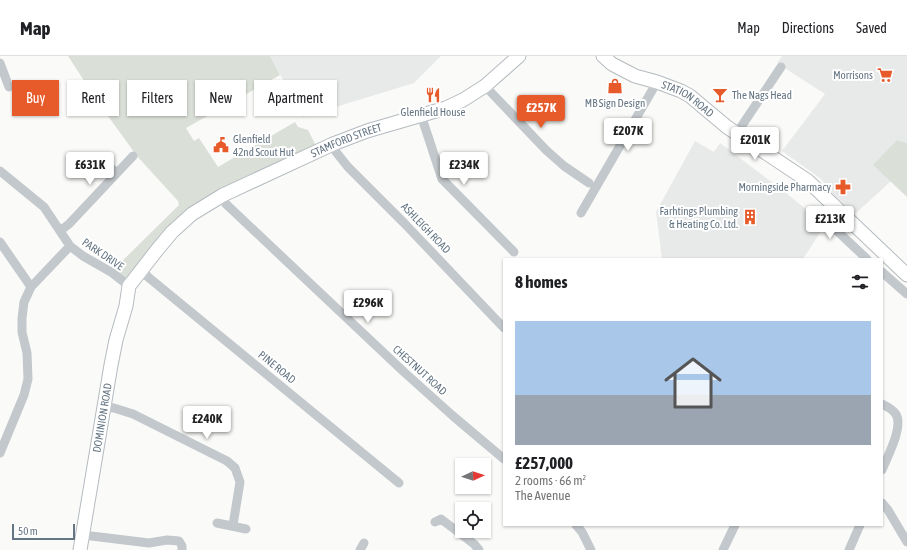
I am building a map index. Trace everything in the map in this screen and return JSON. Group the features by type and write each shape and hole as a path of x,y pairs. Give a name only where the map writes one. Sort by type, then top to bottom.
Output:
{"street":[{"name":"STAMFORD STREET","path":"129,286 172,232 192,214 221,196 333,144 374,129 446,108 463,100 485,86 519,56"},
{"name":"STATION ROAD","path":"603,56 612,64 635,76 657,82 690,96 736,133 808,181 907,275"},
{"path":"0,62 9,87"},
{"path":"736,133 781,67"},
{"path":"581,213 657,82"},
{"path":"485,86 546,150 564,166 589,183"},
{"path":"421,115 442,179 514,252"},
{"name":"ASHLEIGH ROAD","path":"333,144 336,152 348,167 404,223 503,327"},
{"path":"60,231 69,224 116,172 133,156"},
{"path":"104,161 116,172"},
{"name":"PARK DRIVE","path":"0,171 44,207 70,246 83,256 111,272 129,286"},
{"name":"CHESTNUT ROAD","path":"221,196 226,204 393,362 503,458"},
{"path":"841,212 834,221 835,229 866,258"},
{"path":"0,242 31,287"},
{"path":"0,453 24,395 26,384 28,367 27,353 22,332 24,302 31,287 70,246"},
{"name":"PINE ROAD","path":"142,270 148,278 399,483"},
{"path":"883,273 907,294"},
{"name":"DOMINION ROAD","path":"80,550 116,340 126,306 129,286"},
{"path":"883,405 895,413 902,431 883,468"},
{"path":"105,407 114,408 133,414 220,458 235,468 240,482 233,525"},
{"path":"883,504 907,542"},
{"path":"435,522 441,519 474,544 478,550"},
{"path":"217,523 233,525 246,529"},
{"path":"577,526 582,532 591,550"},
{"path":"723,550 735,526"},
{"path":"849,550 860,526"},
{"path":"83,535 149,543 167,540 179,541 182,546 182,550"}],"shaded area":[{"path":"68,56 270,56 280,75 271,80 254,80 254,90 246,94 246,80 195,80 195,116 207,116 186,128 194,141 199,138 218,167 295,122 298,127 308,130 318,150 192,214 129,286 111,272 179,205 178,201 137,156 108,116 119,116 119,80 84,80"},
{"path":"270,56 441,56 414,83 337,107 337,80 283,80"},
{"path":"782,56 907,56 907,143 897,140 874,165 891,181 855,214 834,195 821,179 782,151 825,94 777,63"},
{"path":"897,140 907,143 907,197 873,165"},
{"path":"695,141 714,152 720,143 785,192 825,225 804,258 662,258 656,212"}],"place":[{"name":"Morrisons","path":"885,75"},
{"name":"MB Sign Design","path":"615,86"},
{"name":"Glenfield House","path":"433,95"},
{"name":"The Nags Head","path":"720,95"},
{"name":"Glenfield 42nd Scout Hut","path":"221,145"},
{"name":"Morningside Pharmacy","path":"843,187"},
{"name":"Farhtings Plumbing & Heating Co. Ltd.","path":"750,217"}]}
